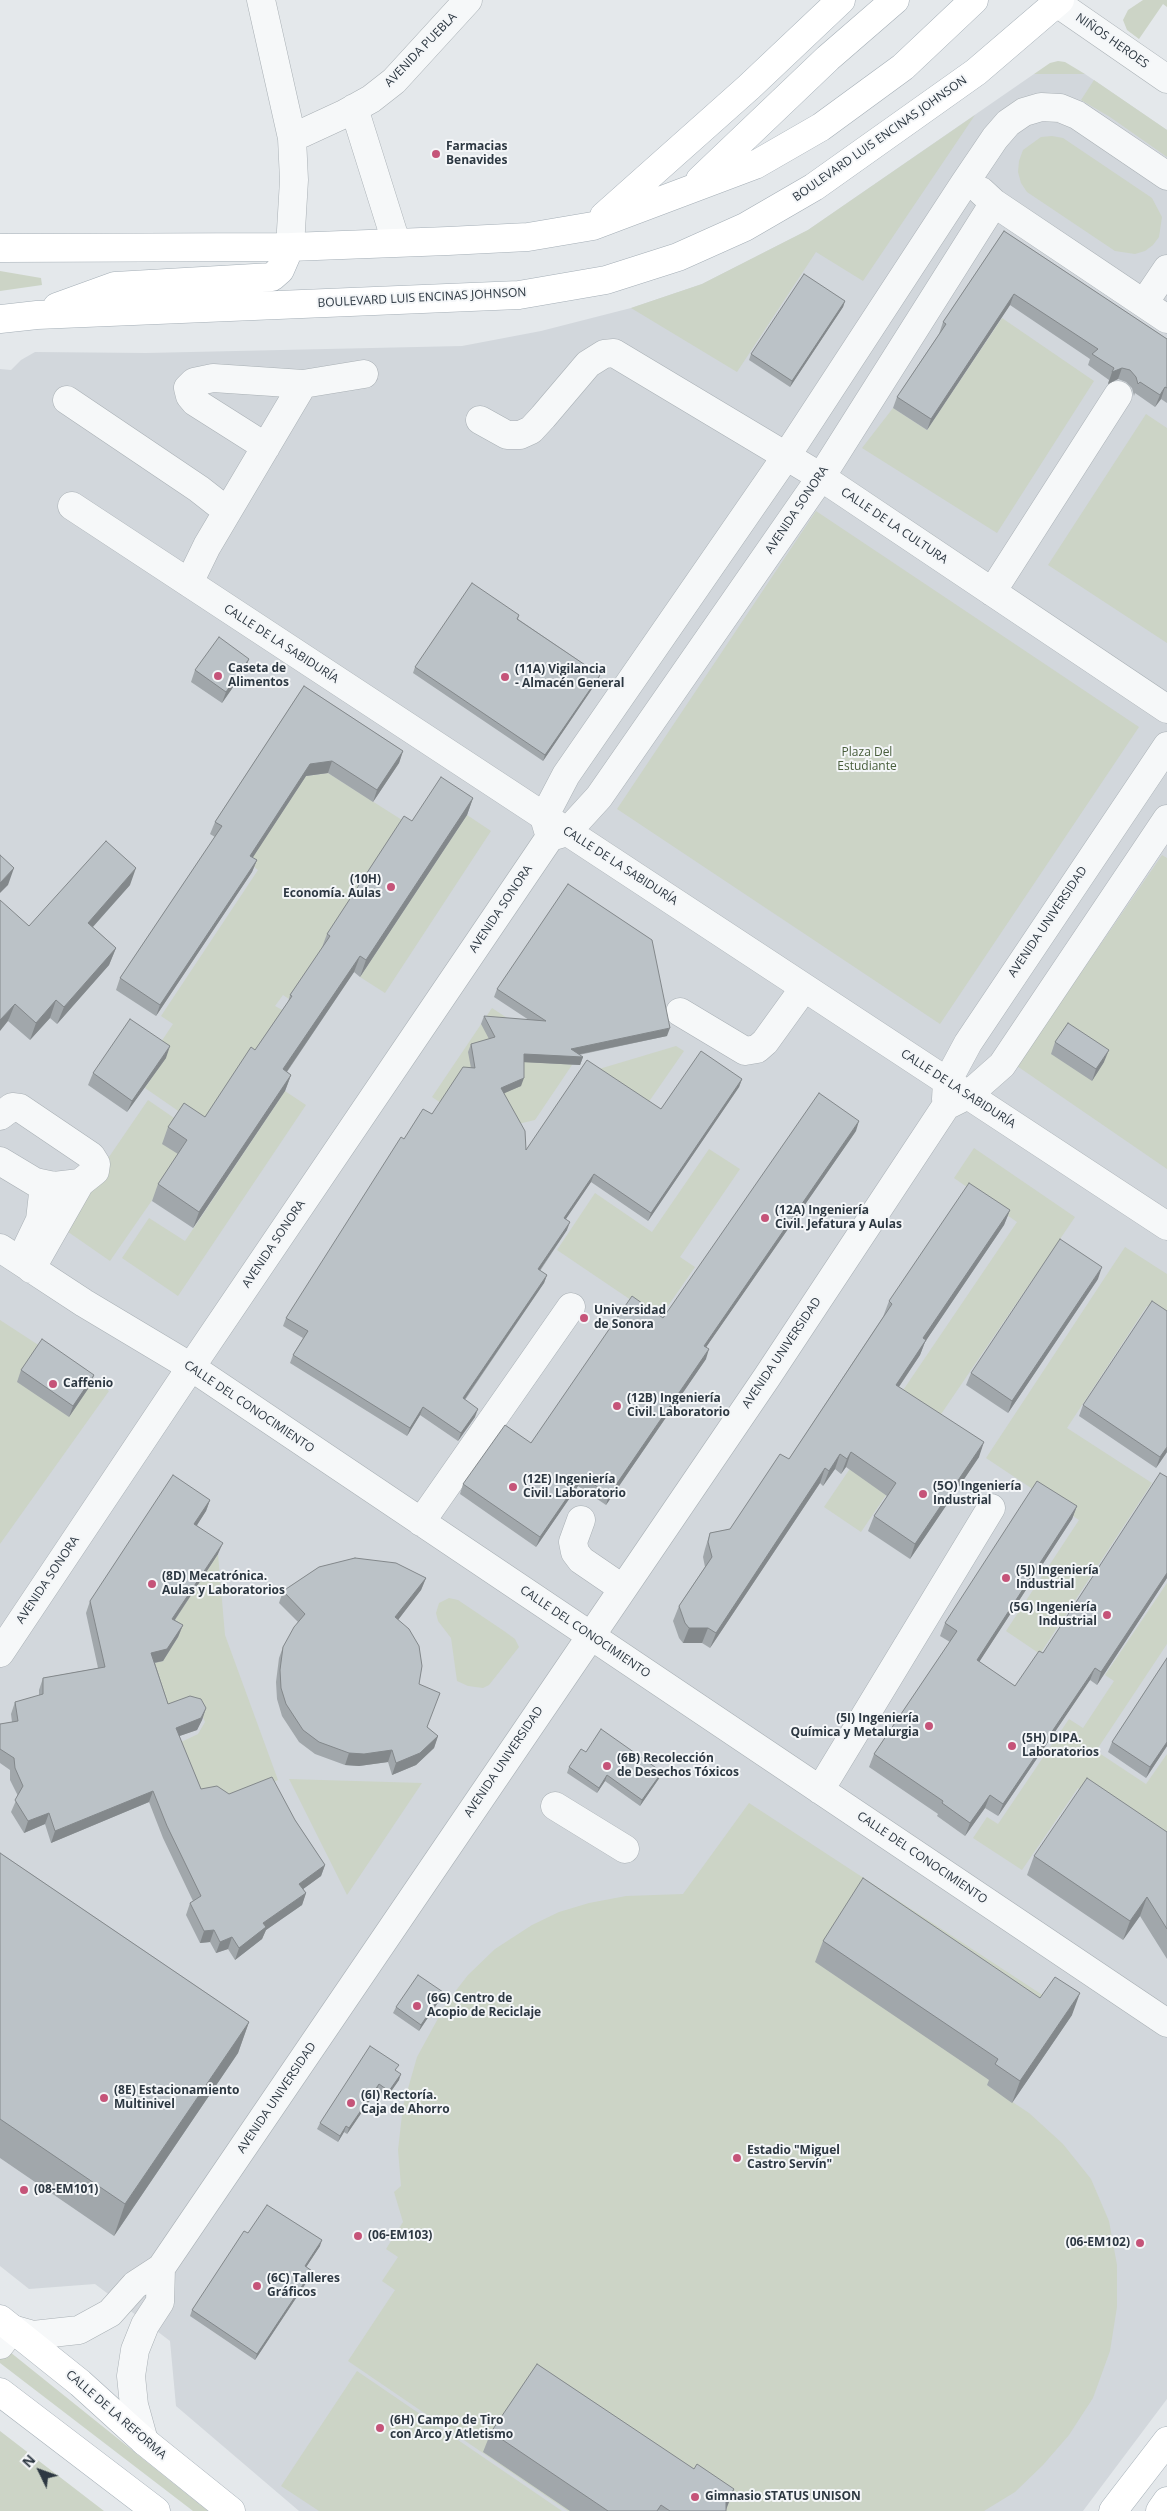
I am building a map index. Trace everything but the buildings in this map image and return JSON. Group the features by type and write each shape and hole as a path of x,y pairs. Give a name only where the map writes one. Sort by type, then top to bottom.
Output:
{"main road":[{"path":"593,226 749,87 841,0"},
{"path":"688,191 895,0"},
{"path":"0,248 290,247 528,238 593,226 755,165 821,127 902,67 974,0"},
{"name":"BOULEVARD LUIS ENCINAS JOHNSON","path":"0,319 37,315 519,295 606,280 678,257 745,227 814,187 976,72 1058,1"},
{"path":"37,315 115,286 272,277 280,270 290,247"},
{"name":"CALLE DE LA REFORMA","path":"4,2331 80,2383 144,2441 231,2511"},
{"path":"0,2392 156,2511"},
{"path":"1113,2511 1167,2440"},
{"path":"1160,2511 1167,2501"}],"street":[{"path":"261,0 292,138 294,180 290,247"},
{"name":"AVENIDA PUEBLA","path":"292,138 371,99 394,81 468,0"},
{"name":"NIÑOS HEROES","path":"1058,1 1167,79"},
{"name":"AVENIDA SONORA","path":"0,1653 190,1367 554,828 566,775 787,455 983,155 1008,123 1024,112 1041,107 1060,108 1077,115 1167,176"},
{"path":"354,108 396,242"},
{"path":"983,155 984,179 994,203"},
{"path":"964,184 980,191 994,203 1167,319"},
{"name":"AVENIDA SONORA","path":"554,828 599,797 821,477 994,203"},
{"path":"1144,303 1167,269"},
{"name":"CALLE DE LA CULTURA","path":"480,420 507,435 520,435 530,430 543,417 588,364 604,354 614,353 787,455 1167,709"},
{"path":"266,447 195,402 190,396 188,388 194,382 213,378 303,384 364,374"},
{"path":"189,583 227,511 303,384"},
{"path":"992,592 1118,395"},
{"path":"67,400 191,483 227,511"},
{"name":"CALLE DE LA SABIDURÍA","path":"72,506 554,828 804,988 954,1094 1167,1226"},
{"name":"AVENIDA UNIVERSIDAD","path":"162,2268 767,1377 954,1094 968,1043 1167,746"},
{"name":"AVENIDA UNIVERSIDAD","path":"954,1094 1002,1065 1167,819"},
{"path":"680,1012 745,1051 757,1049 765,1042 804,988"},
{"path":"0,1116 12,1107 20,1108 91,1156 96,1164 95,1171 80,1183 17,1259"},
{"path":"0,1161 44,1185 54,1186 80,1183"},
{"path":"17,1259 40,1220 44,1185"},
{"name":"CALLE DEL CONOCIMIENTO","path":"17,1259 84,1303 190,1367 1167,2023"},
{"path":"420,1522 571,1307"},
{"path":"820,1790 991,1508"},
{"path":"581,1520 573,1542 575,1552 581,1560 622,1588"},
{"path":"555,1806 625,1849"},
{"path":"4,2331 33,2335 80,2330 110,2313 135,2285 162,2268"},
{"path":"144,2441 134,2405 131,2376 135,2350 146,2325 160,2302 162,2268"}],"shaded area":[{"name":"Universidad de Sonora","path":"1034,74 1085,74 1167,130 1167,2399 1083,2511 299,2511 176,2406 170,2341 95,2284 29,2289 0,2266 0,369 11,370 21,360 35,352 146,353 462,346 541,331 631,308 702,284 808,230"}],"green space":[{"path":"1143,0 1167,0 1167,7 1163,4 1139,39 1127,30 1123,20 1128,10"},
{"path":"1065,62 1085,74 1034,74 1050,63"},
{"path":"1094,80 1167,130 1167,157 1110,117 1081,100"},
{"path":"975,115 863,281 816,252 737,372 631,308 702,284 808,230"},
{"path":"1041,137 1063,138 1152,198 1162,217 1159,237 1153,245 1145,251 1135,254 1115,251 1027,192 1021,183 1018,172 1023,150"},
{"path":"0,271 41,278 42,285 0,291"},
{"path":"1002,318 1094,381 997,533 862,448 893,408 927,430"},
{"path":"1146,414 1167,428 1167,643 1048,565"},
{"name":"Plaza Del Estudiante","path":"816,511 1139,727 940,1024 617,809"},
{"path":"328,773 413,827 292,1001 283,995 275,1006 286,1012 203,1128 145,1088 165,1058 155,1051 173,1024 161,1016 258,870 249,863 306,776"},
{"path":"467,815 491,831 385,993 360,977"},
{"path":"1162,855 1167,858 1167,1169 1017,1066"},
{"path":"492,1008 574,1062 535,1120 484,1132 432,1097"},
{"path":"676,1046 684,1051 648,1103 599,1069"},
{"path":"285,1091 306,1105 178,1296 122,1258 149,1218 185,1241"},
{"path":"148,1100 177,1120 182,1157 110,1261 61,1227"},
{"path":"974,1148 1075,1217 861,1532 824,1507 1017,1222 954,1178"},
{"path":"709,1149 740,1169 680,1257 695,1267 659,1319 557,1250 595,1193 652,1232"},
{"path":"1125,1247 1167,1274 1167,1319 1147,1306 1067,1428 1152,1483 1040,1654 1006,1631 1079,1520 986,1458"},
{"path":"0,1320 109,1391 0,1544"},
{"path":"218,1554 225,1635 278,1780 239,1800 199,1806 177,1744 198,1734 205,1722 200,1710 168,1711 147,1664 163,1661 178,1637 168,1630"},
{"path":"1167,1583 1167,1644 1096,1751 1146,1784 1167,1754 1167,1848 1078,1788 1022,1870 973,1838 987,1817 998,1824 1069,1719 1083,1728 1114,1681 1105,1675"},
{"path":"449,1598 458,1600 504,1631 515,1639 519,1647 489,1685 483,1688 468,1686 457,1681 451,1638 438,1621 436,1613 439,1603"},
{"path":"289,1779 422,1783 347,1895"},
{"name":"Estadio \"Miguel Castro Servín\"","path":"749,1803 1047,1998 987,2085 1029,2113 1063,2144 1091,2179 1109,2221 1117,2265 1117,2307 1110,2351 1093,2398 1069,2435 1043,2465 1015,2492 984,2511 568,2511 348,2361 395,2290 382,2281 398,2257 386,2249 403,2222 394,2192 401,2186 398,2150 403,2106 417,2057 447,2002 468,1975 495,1949 532,1925 559,1912 589,1903 626,1896 683,1894"},
{"path":"0,2344 208,2511 193,2511 0,2363"},
{"name":"(6H) Campo de Tiro con Arco y Atletismo","path":"357,2371 562,2511 319,2511 281,2486"},
{"path":"0,2431 104,2511 0,2511"}],"place":[{"name":"Farmacias Benavides","path":"436,154"},
{"name":"Caseta de Alimentos","path":"218,676"},
{"name":"(11A) Vigilancia - Almacén General","path":"505,677"},
{"name":"(10H) Economía. Aulas","path":"391,887"},
{"name":"(12A) Ingeniería Civil. Jefatura y Aulas","path":"765,1218"},
{"name":"Universidad de Sonora","path":"584,1318"},
{"name":"Caffenio","path":"53,1384"},
{"name":"(12B) Ingeniería Civil. Laboratorio","path":"617,1406"},
{"name":"(12E) Ingeniería Civil. Laboratorio","path":"513,1487"},
{"name":"(5O) Ingeniería Industrial","path":"923,1494"},
{"name":"(5J) Ingeniería Industrial","path":"1006,1578"},
{"name":"(8D) Mecatrónica. Aulas y Laboratorios","path":"152,1584"},
{"name":"(5G) Ingeniería Industrial","path":"1107,1615"},
{"name":"(5I) Ingeniería Química y Metalurgia","path":"929,1726"},
{"name":"(5H) DIPA. Laboratorios","path":"1012,1746"},
{"name":"(6B) Recolección de Desechos Tóxicos","path":"607,1766"},
{"name":"(6G) Centro de Acopio de Reciclaje","path":"417,2006"},
{"name":"(8E) Estacionamiento Multinivel","path":"104,2098"},
{"name":"(6I) Rectoría. Caja de Ahorro","path":"351,2103"},
{"name":"Estadio \"Miguel Castro Servín\"","path":"737,2158"},
{"name":"(08-EM101)","path":"24,2190"},
{"name":"(06-EM103)","path":"358,2236"},
{"name":"(06-EM102)","path":"1140,2243"},
{"name":"(6C) Talleres Gráficos","path":"257,2286"},
{"name":"(6H) Campo de Tiro con Arco y Atletismo","path":"380,2428"},
{"name":"Gimnasio STATUS UNISON","path":"695,2497"}]}
